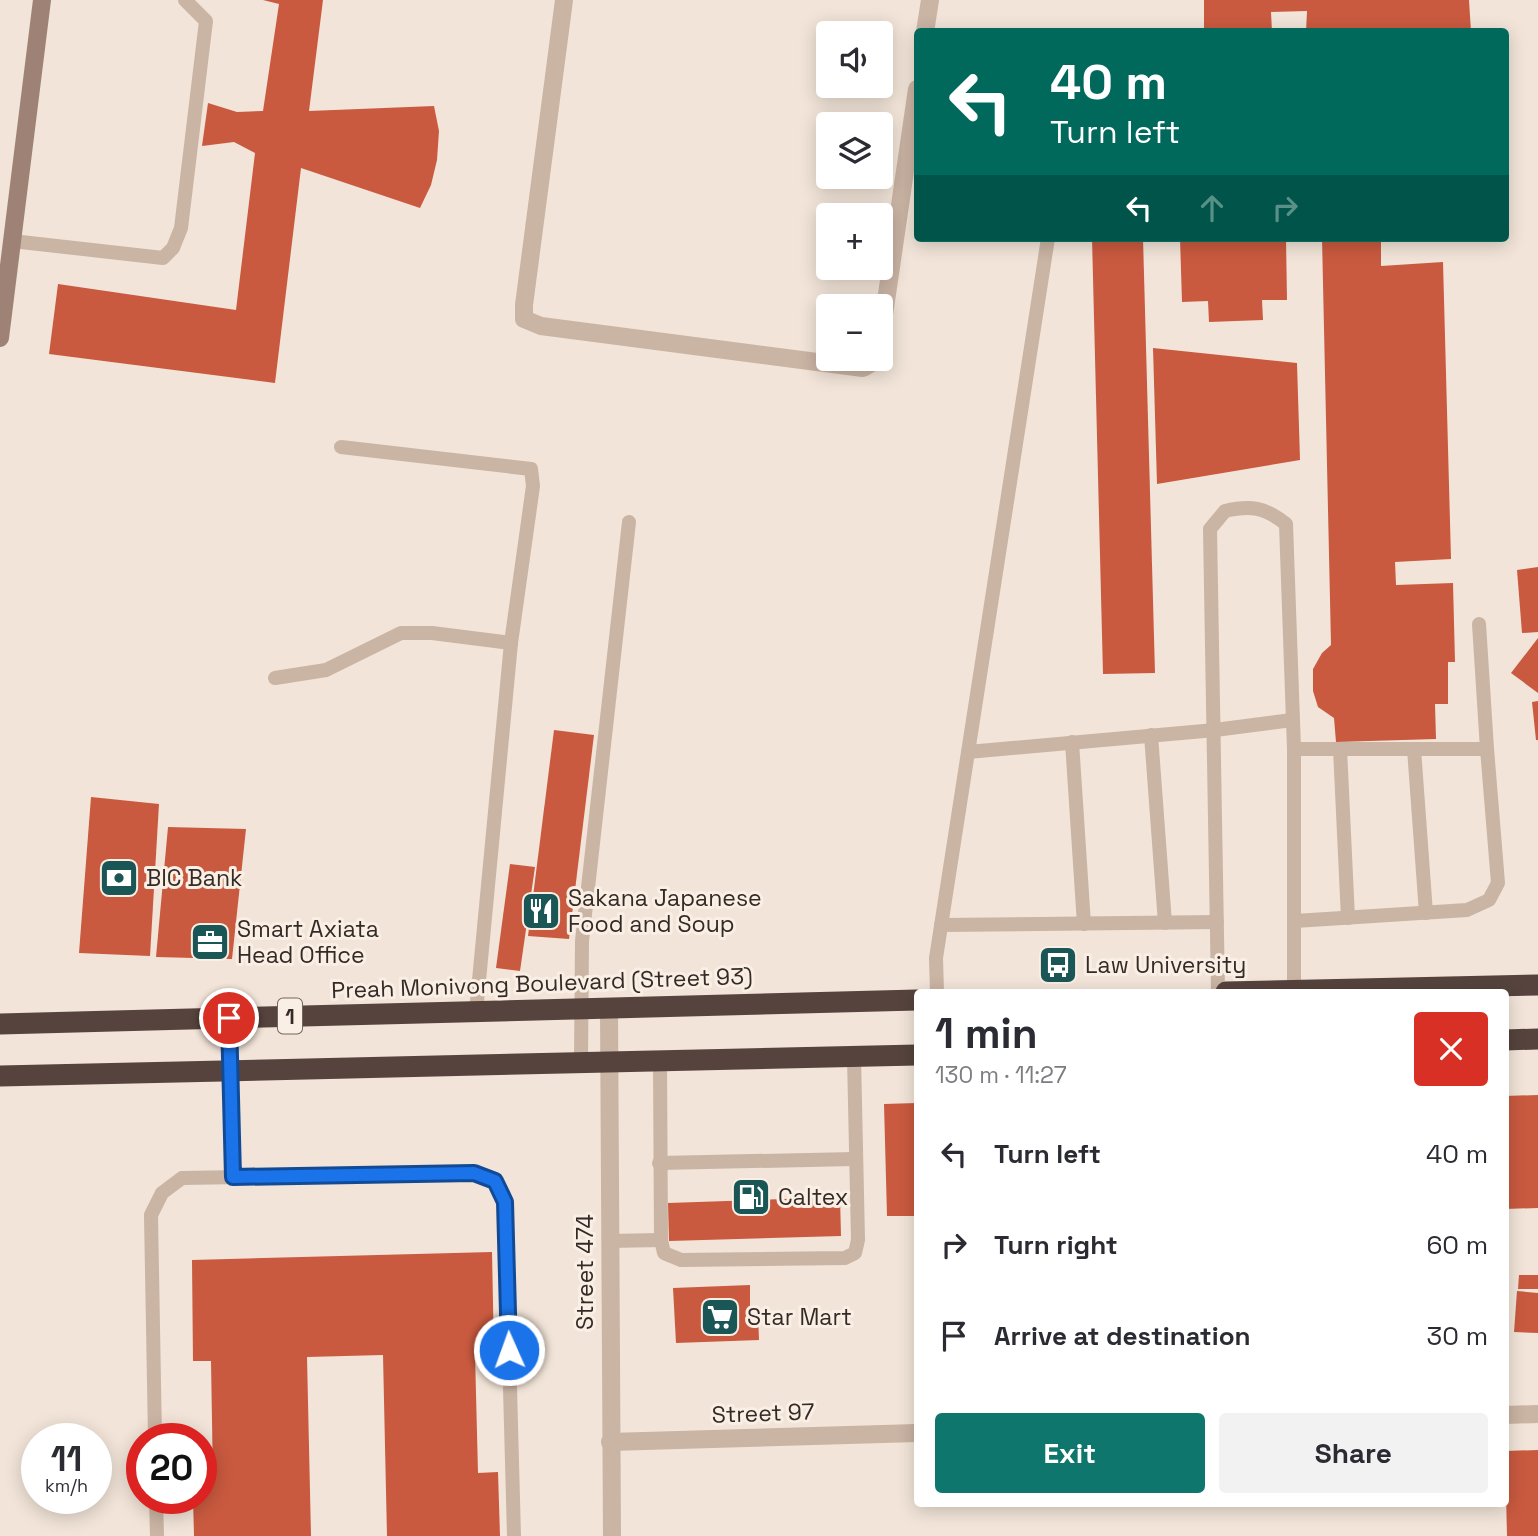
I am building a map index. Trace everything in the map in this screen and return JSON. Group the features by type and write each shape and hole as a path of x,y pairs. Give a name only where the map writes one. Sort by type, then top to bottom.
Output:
{"highway":[{"path":"1399,989 1538,985"},
{"name":"Preah Monivong Boulevard (Street 93)","path":"0,1024 914,1000"},
{"path":"1509,1040 1538,1039"},
{"path":"0,1076 914,1055"}],"street":[{"path":"0,338 42,0"},
{"path":"564,0 524,319 541,326 816,362"},
{"path":"926,28 930,0"},
{"path":"887,294 914,110"},
{"name":"Street 474","path":"609,1008 612,1536"},
{"path":"1509,1415 1538,1414"},
{"name":"Street 97","path":"610,1442 914,1433"}],"lane":[{"path":"12,241 163,258 173,248 181,228 205,21 185,0"},
{"path":"937,989 936,958 1047,242"},
{"path":"341,447 531,469 533,485 511,643 476,1012"},
{"path":"1218,989 1210,529 1224,511 1247,506 1270,511 1286,524 1294,749 1294,989"},
{"path":"581,1063 582,940 629,522"},
{"path":"1295,921 1467,910 1489,900 1498,883 1479,624"},
{"path":"275,677 326,670 401,633 432,633 511,643"},
{"path":"968,752 1214,730 1292,720"},
{"path":"1151,735 1166,923"},
{"path":"1072,742 1084,924"},
{"path":"1294,749 1488,749"},
{"path":"1340,749 1348,918"},
{"path":"1414,749 1426,913"},
{"path":"941,925 1217,922"},
{"path":"229,1018 233,1177"},
{"path":"660,1062 660,1240 664,1253 681,1260 845,1258 855,1253 858,1240 854,1057"},
{"path":"659,1163 855,1158"},
{"path":"155,1423 151,1215 162,1193 182,1178 474,1173 495,1181 505,1202 514,1536"},
{"path":"609,1241 660,1240"},
{"path":"156,1514 157,1536"}],"building":[{"path":"263,0 323,0 309,111 434,106 439,131 437,160 431,185 420,208 301,168 275,383 49,354 58,284 236,310 255,153 234,142 202,146 208,103 237,112 263,111 279,4"},
{"path":"1204,0 1469,0 1471,28 1306,28 1307,11 1271,12 1272,28 1204,28"},
{"path":"1092,242 1143,242 1155,673 1103,674"},
{"path":"1180,242 1286,242 1287,300 1262,300 1263,320 1209,322 1208,301 1182,302"},
{"path":"1322,242 1381,242 1381,266 1443,262 1451,559 1395,562 1396,585 1453,583 1455,662 1448,662 1448,704 1435,704 1436,739 1336,742 1334,718 1318,707 1313,691 1313,669 1322,653 1331,645"},
{"path":"1153,348 1297,363 1300,460 1157,484"},
{"path":"1538,567 1538,632 1522,633 1517,570"},
{"path":"1538,638 1538,693 1511,673"},
{"path":"1538,701 1538,740 1536,740 1532,702"},
{"path":"554,730 594,735 569,939 528,936"},
{"name":"BIC Bank","path":"91,797 159,804 150,956 79,953"},
{"path":"168,827 246,829 232,959 156,957"},
{"path":"510,864 535,867 520,971 496,968"},
{"path":"1538,1095 1538,1208 1509,1209 1509,1096"},
{"path":"914,1103 914,1216 887,1216 884,1104"},
{"path":"840,1197 841,1236 669,1241 668,1203"},
{"path":"492,1252 494,1354 475,1354 478,1473 498,1472 500,1536 387,1536 383,1355 307,1357 311,1536 194,1536 193,1514 217,1514 217,1423 212,1423 211,1361 193,1361 192,1260"},
{"path":"1519,1275 1538,1275 1538,1289 1518,1289"},
{"path":"750,1285 750,1313 758,1313 759,1340 676,1343 673,1288"},
{"path":"1517,1291 1538,1293 1538,1333 1514,1332"},
{"path":"1538,1450 1538,1536 1507,1536 1509,1451"}],"place":[{"name":"BIC Bank","path":"119,878"},
{"name":"Sakana Japanese Food and Soup","path":"541,911"},
{"name":"Smart Axiata Head Office","path":"210,942"},
{"name":"Law University","path":"1058,965"},
{"name":"Caltex","path":"751,1197"},
{"name":"Star Mart","path":"720,1317"}],"route":[{"path":"229,1018 233,1177 474,1173 495,1181 505,1202 509,1350"}]}
